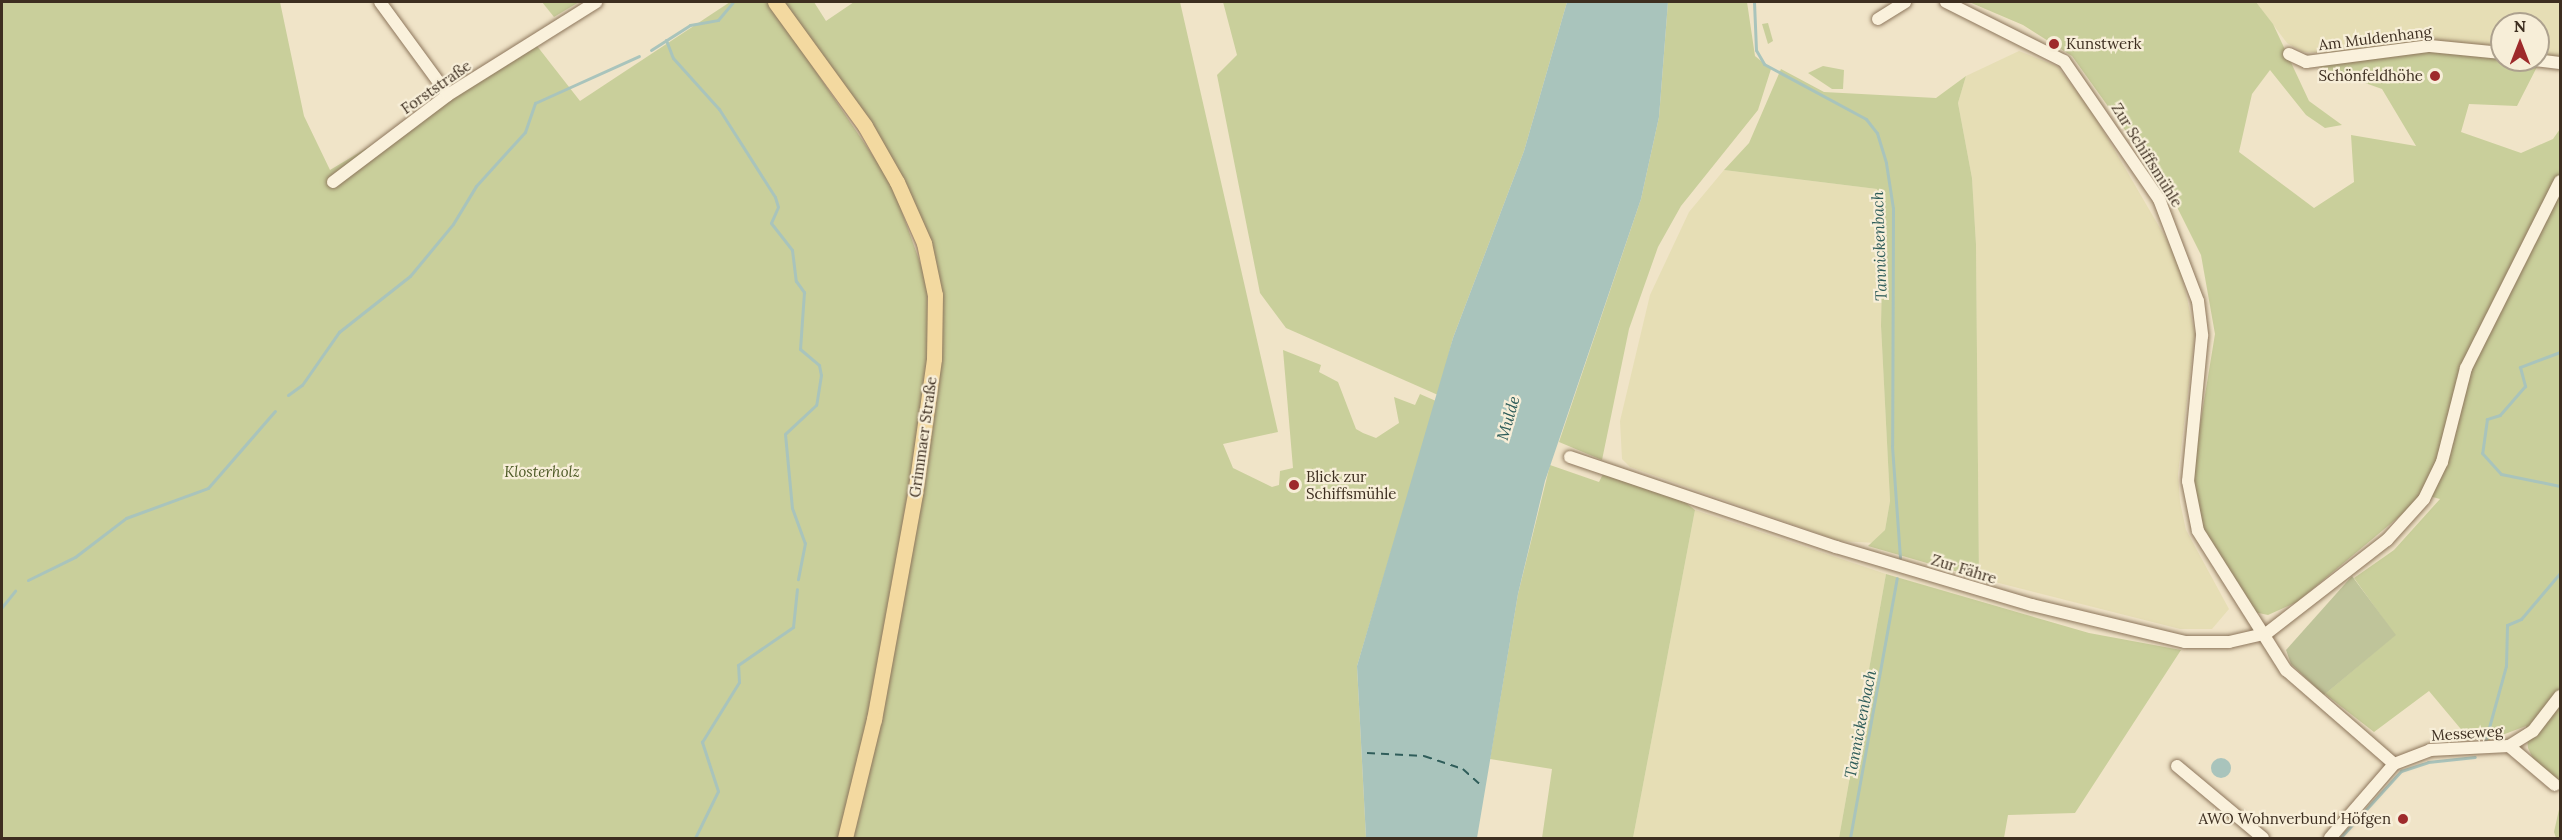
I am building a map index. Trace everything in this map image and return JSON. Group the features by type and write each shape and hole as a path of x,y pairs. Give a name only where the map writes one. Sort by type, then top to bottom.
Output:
{"main road":[{"name":"Grimmaer Straße","path":"775,2 865,126 909,207 929,261 936,311 928,410 897,596 845,838"}],"street":[{"path":"380,2 448,95"},
{"name":"Forststraße","path":"333,182 448,95 596,2"},
{"path":"1878,19 1905,2"},
{"name":"Zur Schiffsmühle","path":"1946,2 2064,61 2159,199 2194,281 2200,313 2188,481 2193,514 2220,572 2266,633 2286,670 2394,764"},
{"name":"Am Muldenhang","path":"2289,54 2307,62 2430,46 2490,52"},
{"name":"Zur Fähre","path":"1570,457 1836,547 2032,605 2185,642 2229,642 2266,633 2387,540 2424,499 2442,462 2466,368 2560,181"},
{"name":"Messeweg","path":"2394,764 2430,750 2509,746 2533,731 2560,696"},
{"path":"2509,746 2554,785"},
{"path":"2330,838 2394,764"},
{"path":"2177,766 2263,838"}],"shaded area":[{"path":"2256,2 2560,2 2560,59 2550,58 2550,12 2490,12 2490,47 2441,41 2341,54 2303,52 2287,43"},
{"path":"2019,51 2057,66 2090,108 2178,259 2195,334 2178,474 2180,502 2186,530 2229,609 2212,629 2180,629 1979,578 1976,244 1972,178 1958,103 1966,76"},
{"path":"1724,170 1877,189 1883,223 1881,326 1890,501 1885,530 1876,543 1840,541 1630,467 1622,459 1620,421 1650,295 1689,212"},
{"path":"1695,510 1886,574 1839,838 1633,838"}],"green space":[{"name":"Klosterholz","path":"2,2 280,2 304,116 330,170 537,46 580,101 730,2 769,2 892,184 927,282 929,359 881,662 840,838 2,838"},
{"path":"542,2 579,2 554,17"},
{"path":"781,2 814,2 826,21 854,2 1180,2 1278,432 1223,444 1233,468 1272,487 1279,485 1280,471 1293,468 1283,350 1321,365 1319,372 1338,382 1356,429 1376,438 1399,423 1394,397 1415,405 1420,394 1436,401 1357,666 1366,838 851,838 930,434 929,241"},
{"path":"1223,2 1567,2 1524,151 1453,338 1438,395 1286,328 1260,293 1217,75 1237,55"},
{"path":"1668,2 1747,2 1755,56 1771,69 1758,110 1681,206 1658,247 1629,329 1602,460 1559,442 1641,199 1659,117"},
{"path":"1969,2 2256,2 2273,24 2309,101 2342,125 2325,128 2306,115 2270,70 2252,94 2239,152 2314,208 2354,182 2351,135 2416,146 2382,89 2306,62 2430,46 2490,54 2490,72 2534,72 2517,106 2469,104 2461,132 2521,153 2553,139 2560,129 2560,788 2544,781 2528,748 2526,726 2489,740 2465,734 2429,691 2374,732 2325,694 2395,635 2354,578 2394,550 2440,499 2425,495 2297,602 2268,615 2249,611 2198,529 2191,480 2215,334 2201,255 2170,193 2072,56 2023,25"},
{"path":"1768,23 1773,41 1768,44 1762,24"},
{"path":"1823,66 1844,70 1843,89 1832,89 1808,73"},
{"path":"1781,69 1824,92 1936,98 1966,76 1958,103 1972,178 1976,244 1979,578 1868,546 1885,530 1890,501 1881,326 1883,223 1877,189 1724,170 1749,143"},
{"path":"1550,465 1599,482 1606,468 1668,489 1695,510 1633,838 1542,838 1552,769 1490,759 1518,594"},
{"path":"1886,574 2089,633 2181,650 2075,813 2008,815 2004,838 1839,838"},
{"path":"2352,576 2396,635 2324,695 2291,664 2286,650"},
{"path":"2560,805 2560,838 2556,838 2554,832"}],"water":[{"name":"Mulde","path":"1567,2 1668,2 1659,117 1641,199 1545,481 1518,594 1477,838 1366,838 1357,666 1453,338 1524,151"},
{"path":"2221,758 2228,761 2231,768 2228,775 2221,778 2214,775 2211,768 2214,761"}],"waterway":[{"path":"651,50 690,25 718,20 733,2"},
{"name":"Tannickenbach","path":"1754,2 1756,50 1764,64 1866,119 1877,133 1886,163 1893,208 1892,446 1900,558"},
{"path":"666,40 673,58 719,109 775,197 778,207 771,223 792,250 796,281 804,292 800,349 819,365 821,375 816,405 785,434 792,508 805,543 798,579"},
{"path":"288,395 302,385 339,332 410,276 453,224 476,186 525,132 535,103 639,56"},
{"name":"Tannickenbach","path":"2560,352 2520,367 2525,386 2500,415 2487,419 2482,453 2501,474 2560,486"},
{"path":"28,580 75,557 126,518 208,488 275,411"},
{"name":"Tannickenbach","path":"2485,742 2506,666 2507,625 2521,619 2560,573"},
{"name":"Tannickenbach","path":"1850,838 1897,578"},
{"path":"695,838 718,791 702,742 739,682 738,665 793,627 797,589"},
{"path":"2,607 15,591"},
{"name":"Tannickenbach","path":"2340,838 2401,771 2428,762 2475,757"}],"ferry route":[{"path":"1367,753 1424,756 1463,769 1483,787"}],"place":[{"name":"Kunstwerk","path":"2054,44"},
{"name":"Schönfeldhöhe","path":"2435,76"},
{"name":"Blick zur Schiffsmühle","path":"1294,485"},
{"name":"AWO Wohnverbund Höfgen","path":"2403,819"}]}
